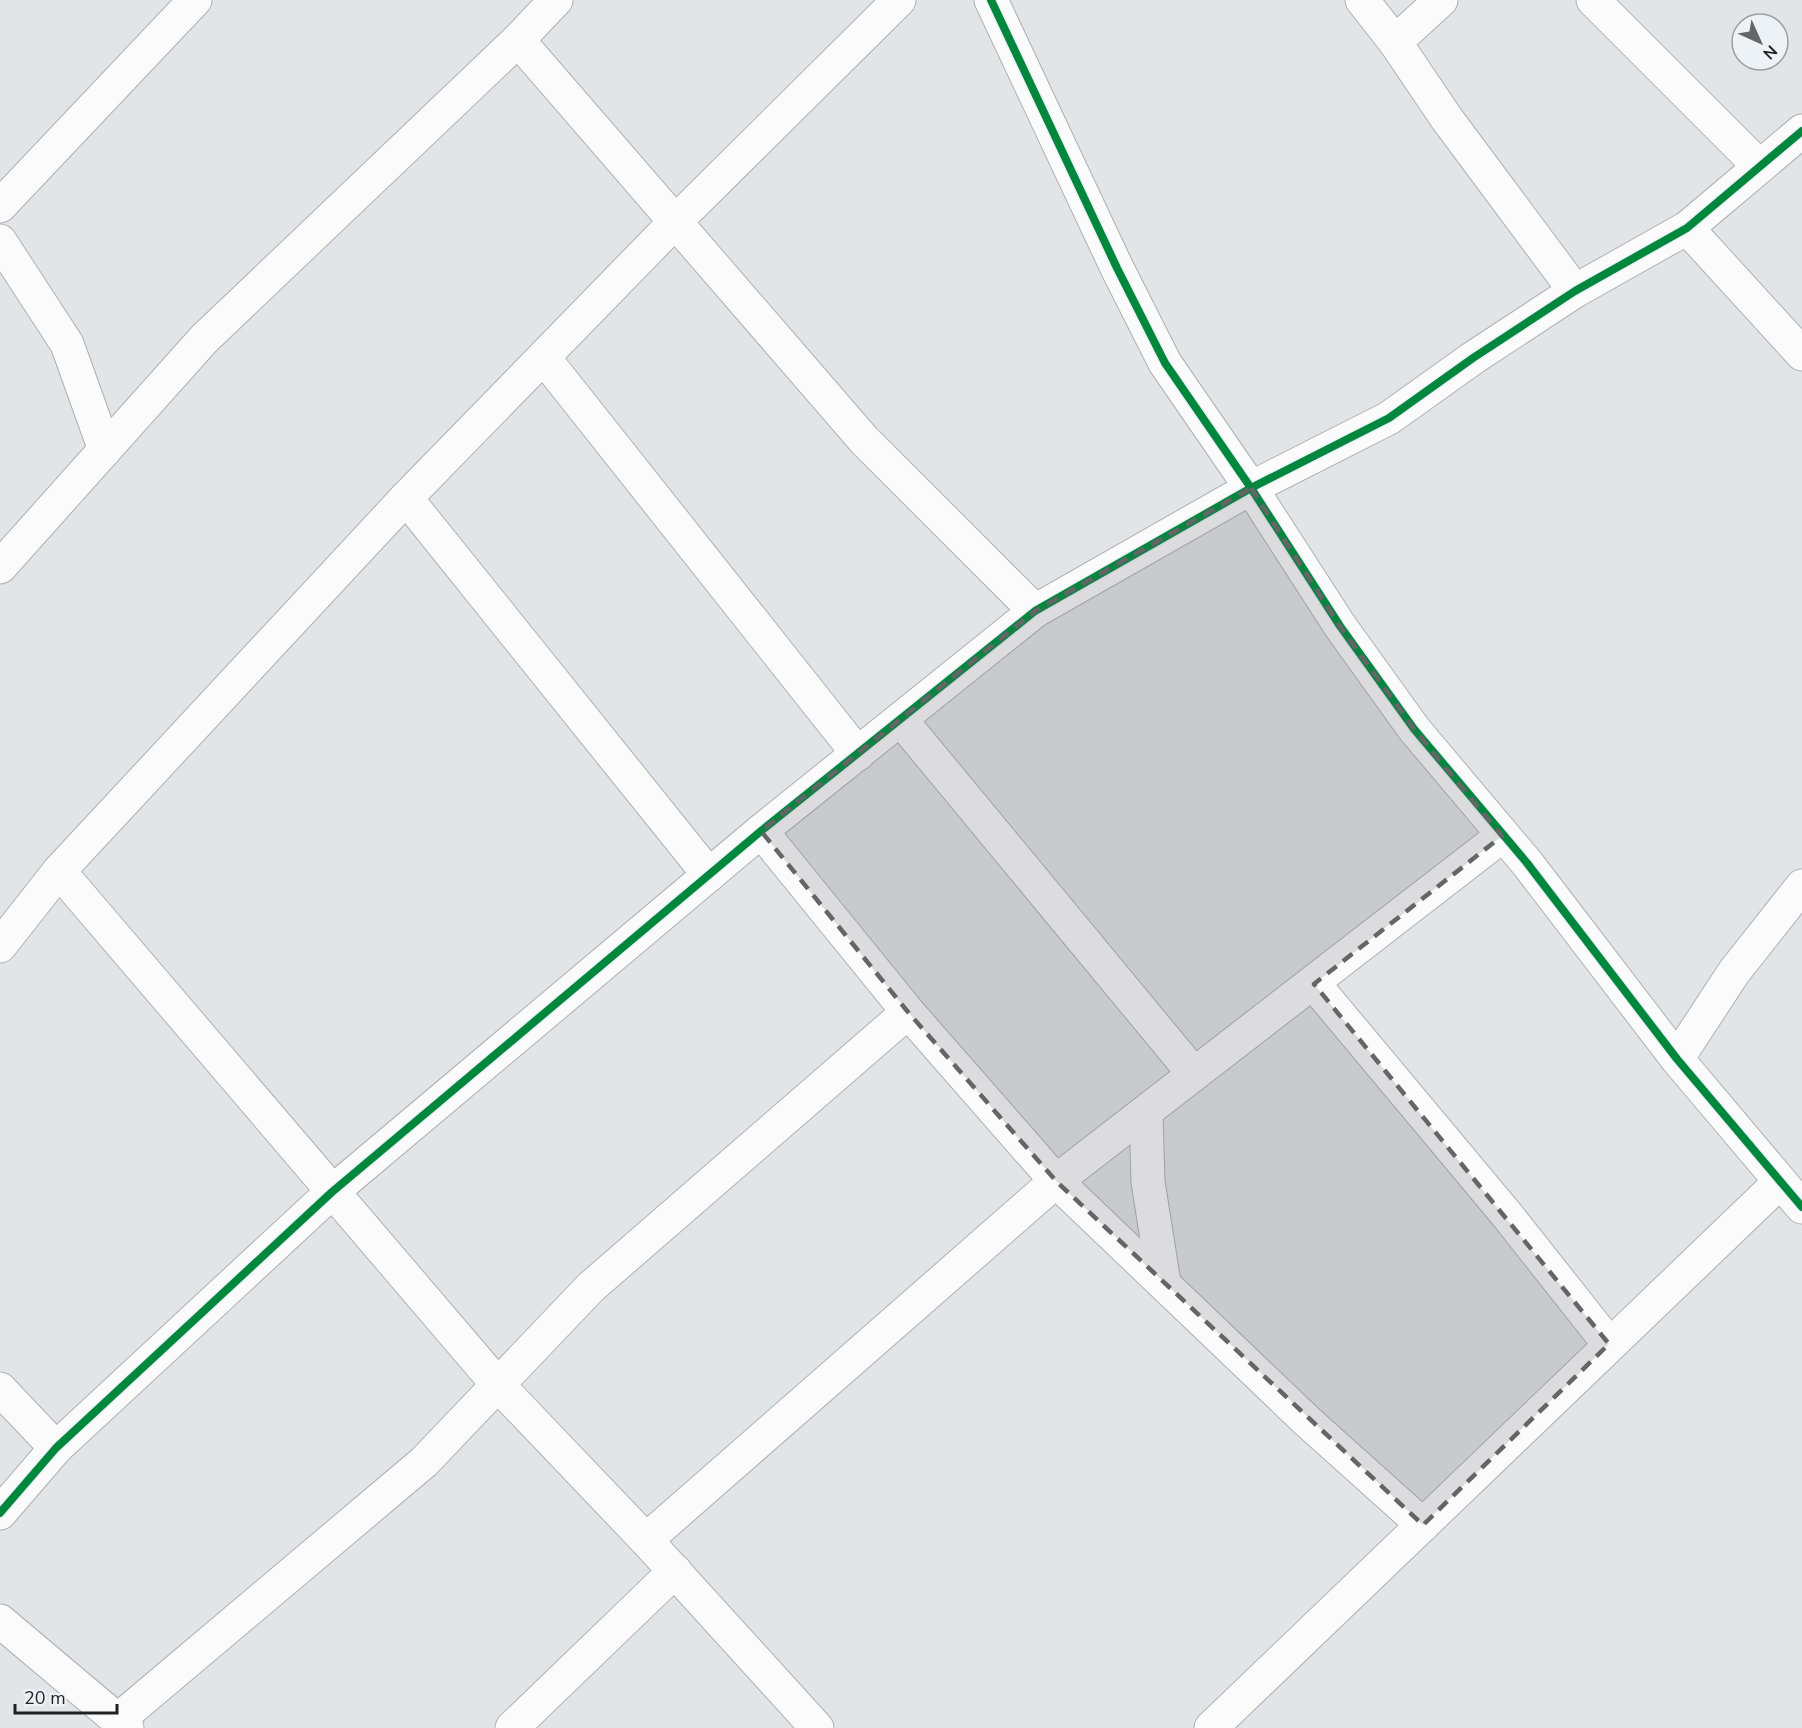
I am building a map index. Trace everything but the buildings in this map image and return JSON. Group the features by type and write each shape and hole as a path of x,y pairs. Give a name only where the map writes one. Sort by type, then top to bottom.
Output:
{"street":[{"path":"0,206 195,0"},
{"path":"0,946 58,871 406,498 675,222 899,0"},
{"path":"991,0 1117,268 1165,363 1251,488 1346,635 1414,729 1578,927 1677,1059 1802,1207"},
{"path":"1362,0 1395,42 1447,119 1575,291"},
{"path":"1395,42 1441,0"},
{"path":"1593,0 1758,165"},
{"path":"0,567 204,339 518,40 548,3"},
{"path":"518,40 864,440 1035,611"},
{"path":"0,1513 56,1448 332,1192 761,831 1035,611 1251,488 1389,418 1473,358 1575,291 1687,228 1758,165 1802,131"},
{"path":"1687,228 1802,354"},
{"path":"0,241 67,344 105,450"},
{"path":"544,358 858,754"},
{"path":"406,498 709,875"},
{"path":"901,720 1194,1074"},
{"path":"761,831 908,1012 1056,1181 1307,1421 1423,1525"},
{"path":"646,1540 1056,1181 1314,984 1502,836"},
{"path":"58,871 498,1385 675,1571 817,1728"},
{"path":"1677,1059 1734,972 1802,886"},
{"path":"1314,984 1507,1215 1609,1344"},
{"path":"0,1621 123,1724 424,1462 591,1287 908,1012"},
{"path":"1146,1112 1148,1182 1164,1283"},
{"path":"1211,1728 1780,1182"},
{"path":"0,1389 56,1448"},
{"path":"512,1728 675,1571"}],"highlighted area":[{"path":"1251,488 1340,626 1414,729 1502,836 1314,984 1609,1344 1423,1525 1056,1181 908,1012 761,831 1035,611"}],"cycle path":[{"path":"991,0 1117,268 1165,363 1251,488 1340,626 1414,729 1527,863 1677,1059 1802,1207"},
{"path":"0,1513 56,1448 332,1192 761,831 1035,611 1251,488 1389,418 1473,358 1575,291 1687,228 1802,131"}]}
